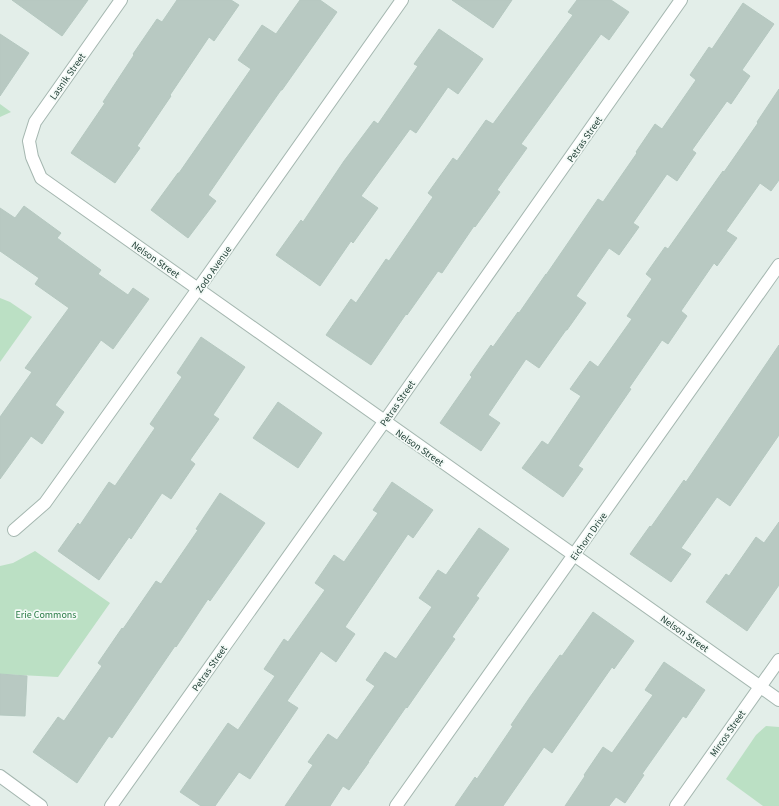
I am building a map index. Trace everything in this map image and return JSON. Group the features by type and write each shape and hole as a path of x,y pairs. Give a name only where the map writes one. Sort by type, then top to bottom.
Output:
{"street":[{"name":"Lasnik Street","path":"32,157 29,141 34,122 121,0"},
{"name":"Zodo Avenue","path":"14,530 45,503 402,0"},
{"name":"Petras Street","path":"111,806 681,0"},
{"name":"Nelson Street","path":"32,157 41,178 779,700"},
{"name":"Eichorn Drive","path":"396,806 779,265"},
{"name":"Mircos Street","path":"676,806 779,660"},
{"path":"0,776 41,806"}],"green space":[{"path":"0,104 11,112 0,117"},
{"path":"0,298 10,302 32,317 0,362"},
{"name":"Erie Commons","path":"35,551 110,603 58,677 0,674 0,566 13,563"},
{"path":"766,726 779,727 779,806 763,806 726,779 756,735"}],"building":[{"path":"12,0 88,0 62,36"},
{"path":"177,0 231,0 239,5 214,41 209,37 137,146 140,148 115,183 71,153 105,103 103,102 157,19 162,22"},
{"path":"300,0 320,0 337,12 208,195 216,201 188,238 151,210 179,173 251,69 238,60 262,25 276,34"},
{"path":"452,0 512,0 493,28"},
{"path":"577,0 611,0 629,12 609,40 601,34 521,144 527,148 497,190 500,192 475,227 474,226 442,273 438,271 371,365 326,335 351,299 356,303 386,259 389,261 433,197 428,193 453,158 457,161 486,120 493,124 573,15 568,12"},
{"path":"743,3 774,24 742,70 750,76 731,104 727,101 692,150 696,153 677,181 667,174 633,223 639,227 619,255 609,248 576,296 586,303 539,368 526,359 488,415 500,423 481,451 440,423 472,377 470,375 491,345 493,347 518,312 519,313 598,199 603,202 655,124 662,129 696,80 690,75 709,47 712,49"},
{"path":"439,29 483,59 458,94 448,87 416,133 410,129 361,196 378,208 353,243 351,241 320,286 276,255 301,220 303,222 344,161 374,121 378,124 418,66 414,64"},
{"path":"0,34 29,53 0,96"},
{"path":"779,89 779,180 771,191 760,183 726,231 737,238 717,266 714,263 681,311 687,316 668,344 662,340 629,388 631,389 578,466 583,469 563,497 522,468 542,441 548,445 581,396 570,389 590,361 598,367 632,319 627,316 652,279 646,274 665,247 668,249 723,171 724,172 758,123 757,122"},
{"path":"24,206 61,233 57,238 101,270 98,274 128,295 133,288 149,299 113,349 101,340 55,405 64,412 42,444 31,436 0,479 0,417 32,372 25,368 69,308 35,284 39,278 0,251 0,208 15,218"},
{"path":"201,337 245,367 213,415 219,419 190,460 195,464 171,499 162,493 131,539 129,537 99,580 58,551 78,523 80,525 109,482 115,486 155,428 150,424 182,377 177,373"},
{"path":"779,345 779,435 730,506 717,497 681,548 691,554 671,582 630,554 684,480 686,482"},
{"path":"278,402 322,433 298,468 253,438"},
{"path":"392,482 433,510 413,538 408,534 345,627 355,634 336,662 321,651 287,701 298,708 250,779 239,772 215,806 201,806 180,792 228,723 238,730 275,676 264,669 284,639 288,642 325,590 315,583 334,555 344,562 378,513 373,510"},
{"path":"220,493 265,523 210,601 208,599 112,738 109,736 77,783 33,752 58,717 64,721 102,666 98,663 156,581 161,584 198,530 196,529"},
{"path":"779,522 779,585 747,631 706,602 726,574 729,576 756,537 764,543"},
{"path":"479,528 509,549 476,596 479,598 452,637 455,639 407,708 406,707 349,790 343,786 330,806 285,806 313,765 308,762 328,734 337,740 375,686 366,680 385,652 396,659 432,607 419,598 438,570 446,575"},
{"path":"593,612 634,641 614,669 612,667 552,753 544,747 503,806 455,806 475,777 477,779 513,726 511,725 530,697 560,655 562,656"},
{"path":"664,662 705,690 686,718 683,716 642,774 644,775 625,803 616,797 609,806 565,806 603,747 612,753 653,695 645,690"},
{"path":"0,674 27,676 25,716 0,715"}]}
